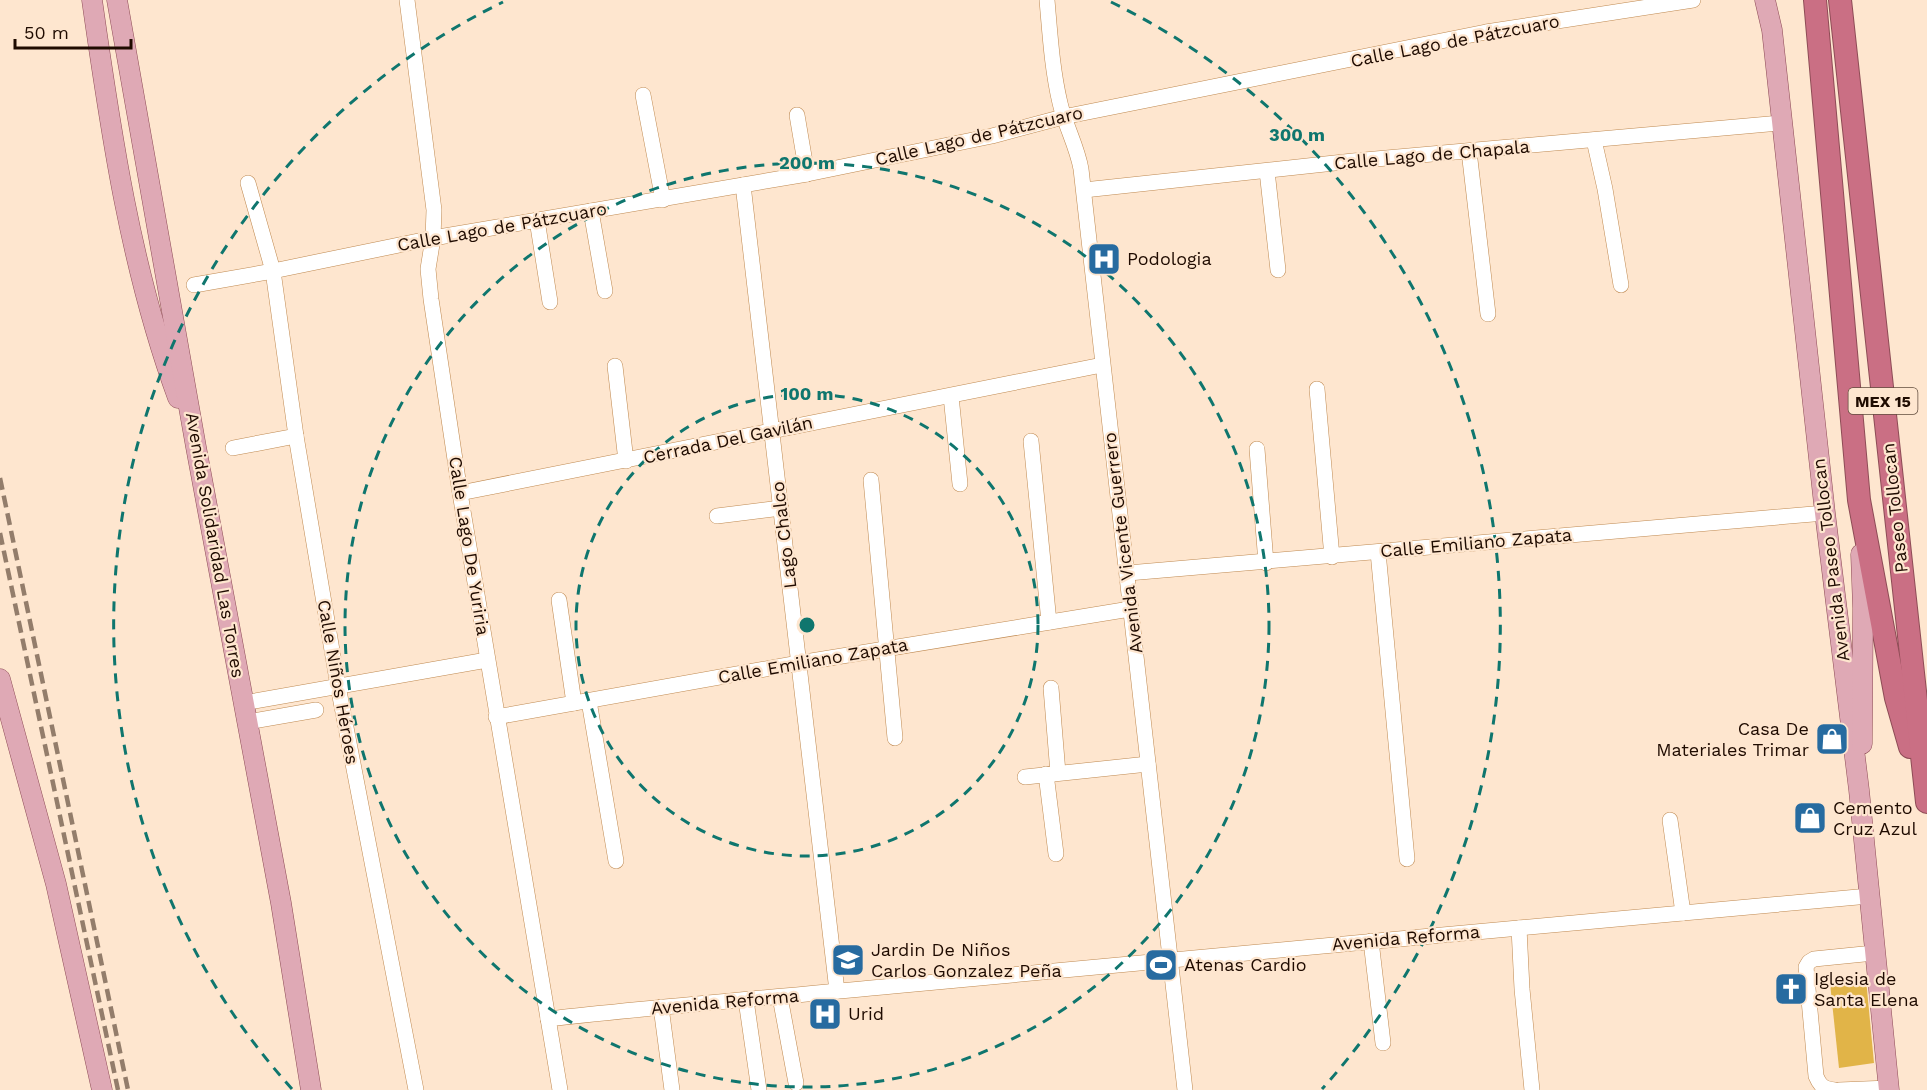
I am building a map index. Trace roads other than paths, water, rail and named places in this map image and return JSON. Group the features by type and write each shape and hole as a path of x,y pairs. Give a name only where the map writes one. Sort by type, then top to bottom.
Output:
{"highway":[{"path":"1815,0 1859,500 1896,698 1910,749 1923,768"},
{"name":"Paseo Tollocan","path":"1840,0 1927,802"}],"main road":[{"path":"92,0 110,128 151,314 171,379 196,447"},
{"name":"Avenida Solidaridad Las Torres","path":"117,0 196,447 281,903 311,1090"},
{"name":"Avenida Paseo Tollocan","path":"1765,0 1772,30 1858,790 1889,1089"},
{"name":"Avenida Paseo Tollocan","path":"1772,30 1777,0"},
{"path":"1858,790 1864,727 1859,500"},
{"path":"0,679 56,884 102,1090"}],"street":[{"name":"Calle Lago De Yuriria","path":"407,0 434,210 429,269 430,289 496,717 560,1090"},
{"name":"Avenida Vicente Guerrero","path":"1047,0 1054,66 1063,117 1078,151 1083,190 1185,1090"},
{"name":"Calle Lago de Pátzcuaro","path":"194,285 433,238 807,174 992,136 1063,117 1417,48 1486,32 1693,0"},
{"path":"643,95 663,200"},
{"path":"797,115 807,174"},
{"name":"Calle Lago de Chapala","path":"1083,190 1353,161 1781,123"},
{"path":"1594,140 1607,199 1621,285"},
{"path":"1469,151 1488,314"},
{"path":"1267,171 1278,270"},
{"name":"Calle Niños Héroes","path":"248,183 273,271 296,436 338,686 416,1090"},
{"name":"Lago Chalco","path":"743,185 837,991"},
{"path":"591,211 605,291"},
{"path":"537,220 550,302"},
{"name":"Cerrada Del Gavilán","path":"460,493 1102,365"},
{"path":"615,366 626,461"},
{"path":"1317,389 1332,557"},
{"path":"951,396 960,484"},
{"path":"233,448 296,436"},
{"path":"1031,441 1049,622"},
{"path":"1257,449 1266,563"},
{"path":"871,480 895,738"},
{"path":"717,516 781,508"},
{"name":"Calle Emiliano Zapata","path":"1128,573 1266,563 1825,513"},
{"path":"1378,552 1407,859"},
{"path":"559,600 616,861"},
{"name":"Calle Emiliano Zapata","path":"496,717 799,663 1130,609"},
{"path":"246,712 338,686 487,660"},
{"path":"1051,688 1056,854"},
{"path":"246,712 316,711"},
{"path":"1025,777 1148,764"},
{"path":"1670,820 1683,913"},
{"name":"Avenida Reforma","path":"548,1019 661,1006 780,997 1170,959 1869,896"},
{"path":"1519,928 1522,989 1532,1090"},
{"path":"1371,941 1383,1043"},
{"path":"1874,953 1814,959 1806,967 1816,1076 1819,1084 1825,1089 1889,1089"},
{"path":"780,997 796,1083"},
{"path":"746,1000 759,1090"},
{"path":"661,1006 672,1090"}],"railway":[{"path":"0,478 128,1090"},
{"path":"0,533 118,1090"}],"place":[{"name":"Podologia","path":"1104,259"},
{"name":"Casa De Materiales Trimar","path":"1832,739"},
{"name":"Cemento Cruz Azul","path":"1810,818"},
{"name":"Jardin De Niños Carlos Gonzalez Peña","path":"848,960"},
{"name":"Atenas Cardio","path":"1161,965"},
{"name":"Iglesia de Santa Elena","path":"1791,989"},
{"name":"Urid","path":"825,1014"}]}
